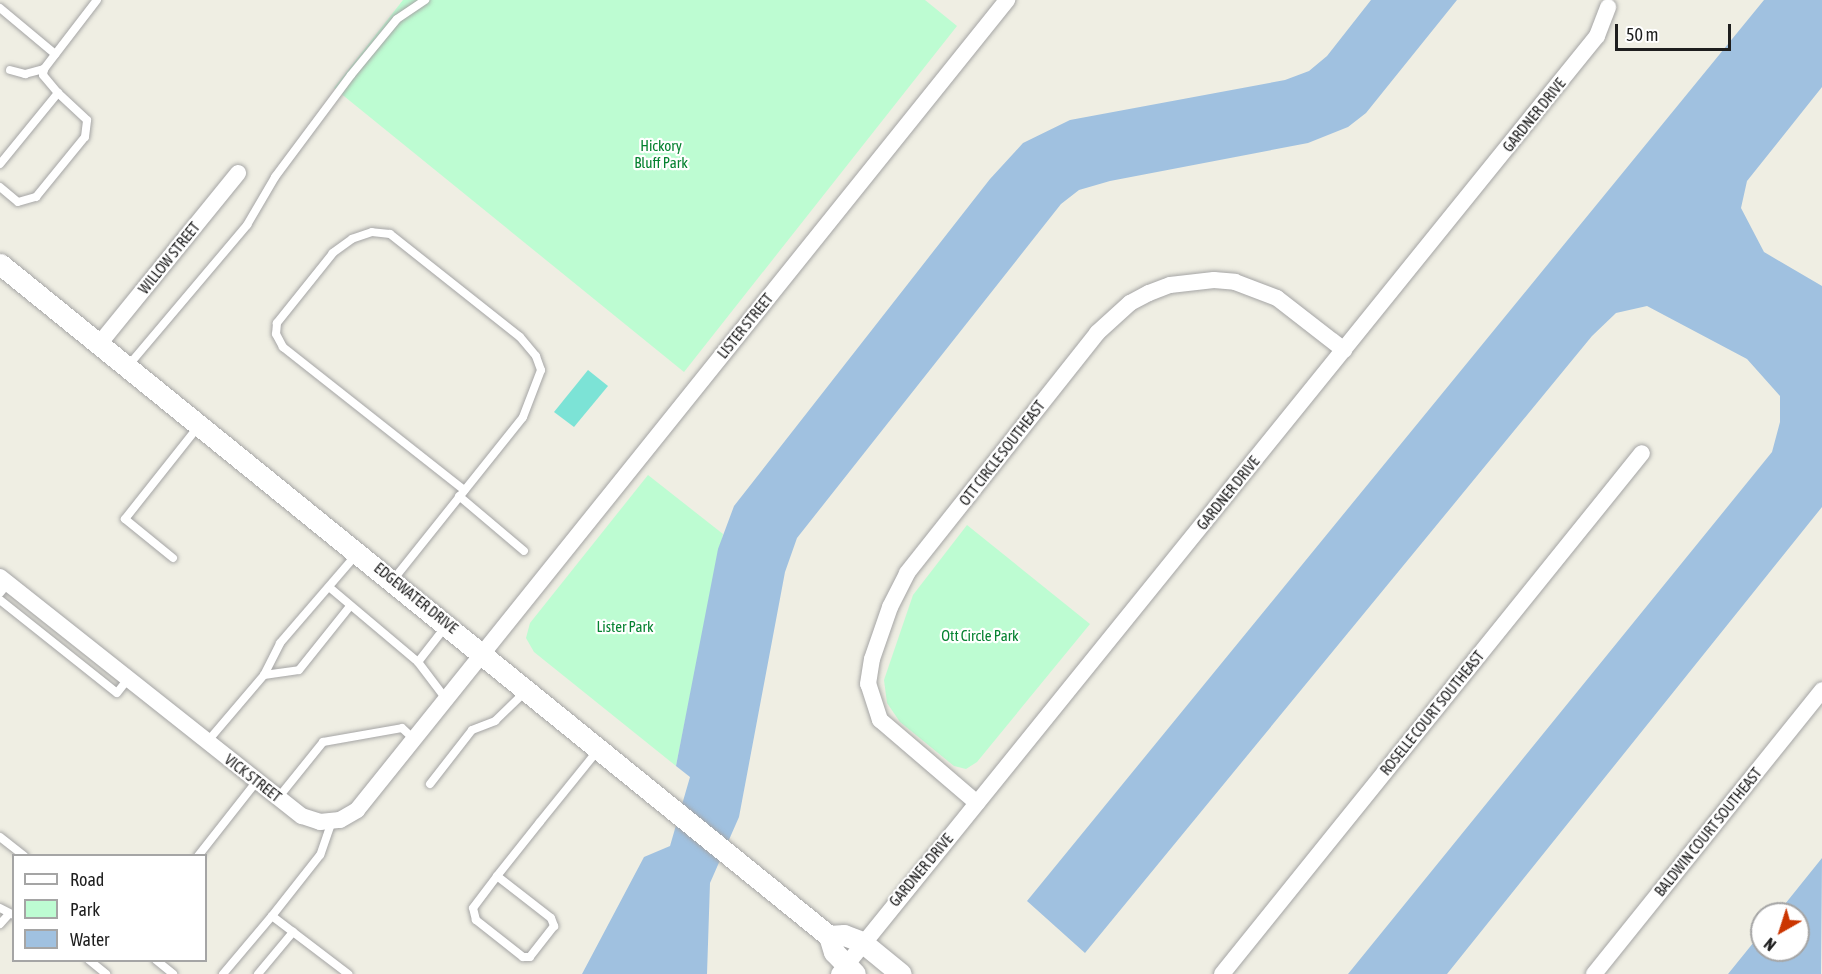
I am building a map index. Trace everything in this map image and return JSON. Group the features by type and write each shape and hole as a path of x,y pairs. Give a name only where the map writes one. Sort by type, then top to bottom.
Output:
{"street":[{"name":"LISTER STREET","path":"484,653 1007,0"},
{"name":"GARDNER DRIVE","path":"846,971 862,942 1597,36 1608,7"},
{"name":"WILLOW STREET","path":"100,343 238,173"},
{"name":"EDGEWATER DRIVE","path":"0,264 600,747 829,936 846,971"},
{"name":"OTT CIRCLE SOUTHEAST","path":"977,803 880,720 868,684 872,659 890,607 907,573 1097,333 1130,303 1149,292 1170,285 1214,280 1235,282 1277,298 1344,350"},
{"name":"ROSELLE COURT SOUTHEAST","path":"1222,974 1642,453"},
{"name":"VICK STREET","path":"3,584 302,816 320,822 332,821"},
{"path":"332,821 357,810 484,653"},
{"name":"BALDWIN COURT SOUTHEAST","path":"1594,974 1822,690"},
{"path":"829,936 844,935 862,942 901,974"}],"lane":[{"path":"0,187 18,201 36,197 85,137 87,120 58,93 44,75 44,69 97,0"},
{"path":"129,366 247,225 275,177 351,75 397,19 425,0"},
{"path":"0,8 55,54"},
{"path":"10,70 25,74 44,69"},
{"path":"0,164 58,93"},
{"path":"393,580 462,493 523,417 541,370 536,356 520,337 390,234 372,232 352,239 333,253 277,323 276,334 283,347 462,493 524,550"},
{"path":"173,558 125,519 201,424"},
{"path":"207,742 264,675 280,642 358,552"},
{"path":"329,587 418,662 446,699"},
{"path":"0,600 117,693 128,679"},
{"path":"264,675 299,669 350,606"},
{"path":"418,662 448,624"},
{"path":"430,784 472,730 495,721 528,689"},
{"path":"278,798 323,742 402,728 414,739"},
{"path":"497,876 551,918 554,926 530,957 515,951 472,913 497,876 600,747"},
{"path":"199,854 257,781"},
{"path":"223,974 320,855 332,821"},
{"path":"0,837 23,854"},
{"path":"0,908 10,915 0,924"},
{"path":"272,916 348,974"},
{"path":"258,974 293,932"},
{"path":"91,962 106,974"},
{"path":"158,962 173,974"}],"green space":[{"name":"Hickory Bluff Park","path":"403,0 925,0 957,26 684,372 334,88"},
{"name":"Lister Park","path":"648,475 723,534 676,766 534,652 526,638 530,623"},
{"name":"Ott Circle Park","path":"967,525 1090,624 977,762 966,769 954,766 900,722 887,703 884,680 913,595"}],"shaded area":[{"path":"588,370 608,386 574,427 554,412"}],"water":[{"path":"1371,0 1457,0 1366,113 1348,127 1308,143 1110,181 1079,190 1061,204 797,538 785,572 739,817 710,883 707,974 582,974 644,857 670,846 690,777 676,766 718,549 734,506 990,179 1023,143 1070,120 1285,80 1309,71 1327,56"},
{"path":"1764,0 1822,0 1822,87 1747,181 1741,208 1764,252 1822,286 1822,507 1447,974 1348,974 1772,452 1780,422 1780,396 1747,359 1647,306 1616,313 1592,336 1085,953 1027,901"},
{"path":"1822,858 1821,974 1728,974 1750,947 1750,962 1810,962 1810,902 1787,902"}]}
